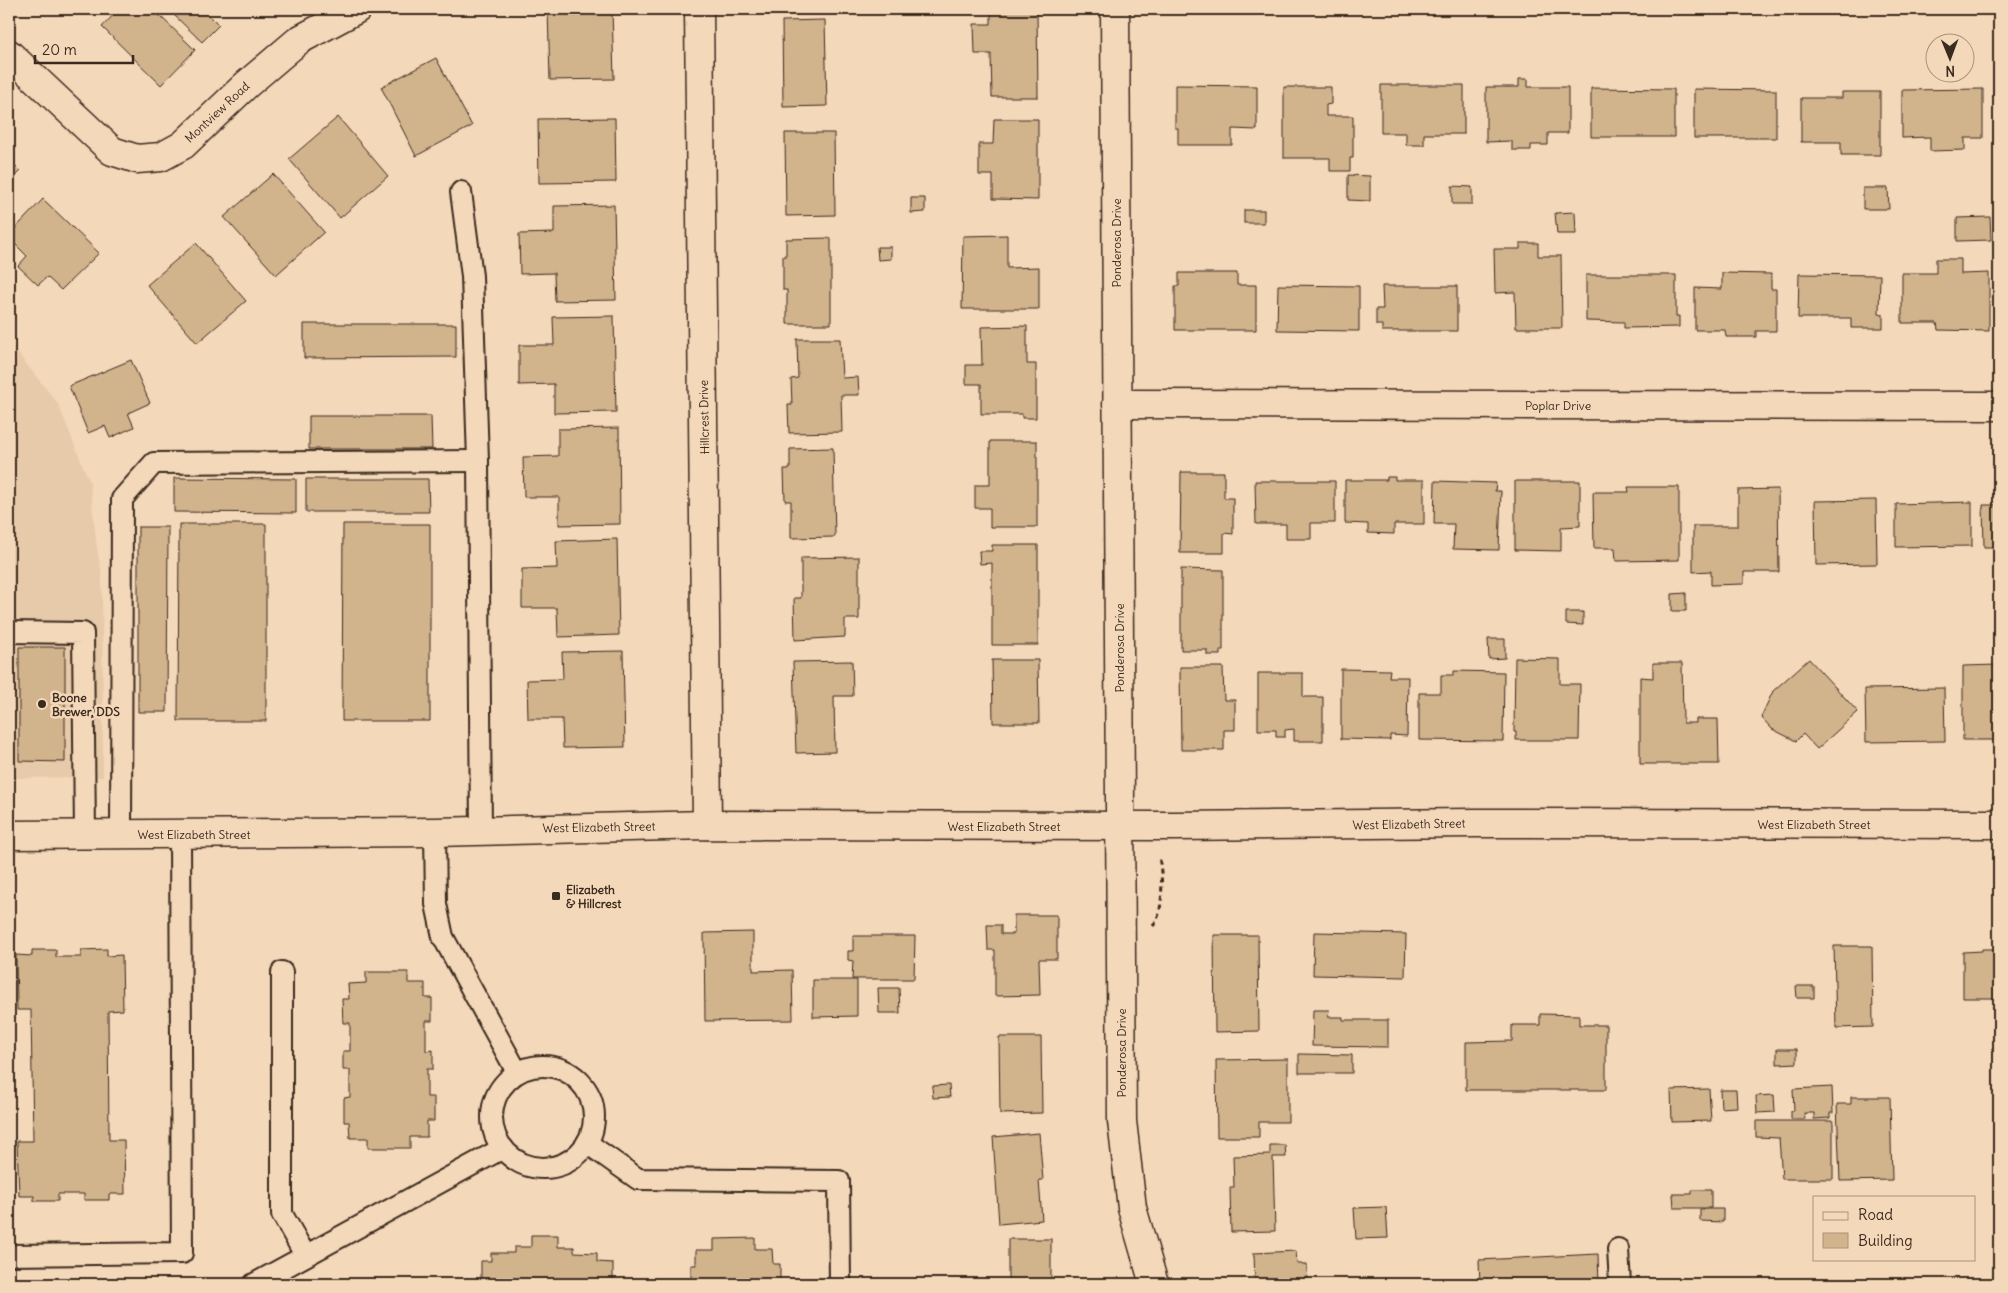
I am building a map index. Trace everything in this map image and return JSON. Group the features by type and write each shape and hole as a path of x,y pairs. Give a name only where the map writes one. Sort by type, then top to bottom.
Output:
{"street":[{"name":"Montview Road","path":"9,54 112,151 137,160 160,157 183,144 246,85 299,40 357,9"},
{"name":"Hillcrest Drive","path":"699,9 708,825"},
{"name":"Ponderosa Drive","path":"1115,9 1122,1121 1132,1208 1154,1284"},
{"name":"Poplar Drive","path":"1117,404 1999,406"},
{"name":"West Elizabeth Street","path":"9,835 435,832 708,825 1999,824"}],"lane":[{"path":"462,192 472,276 478,461 481,830"},
{"path":"121,835 122,499 154,464 478,461"},
{"path":"9,632 83,633 85,835"},
{"path":"435,832 436,904 443,937 517,1072"},
{"path":"9,1255 182,1253 180,835"},
{"path":"282,972 282,1214 305,1255"},
{"path":"550,1066 566,1071 580,1081 589,1094 594,1110 594,1127 587,1143 580,1153 559,1166 534,1168 511,1158 502,1148 492,1126 494,1101 499,1090 517,1072 533,1067 550,1066"},
{"path":"587,1143 638,1179 839,1181 840,1284"},
{"path":"254,1284 502,1148"},
{"path":"1618,1249 1620,1284"}],"path":[{"path":"1156,922 1160,909 1160,865"}],"shaded area":[{"path":"9,342 58,404 90,483 97,549 102,575 103,777 9,778"}],"building":[{"path":"119,9 153,9 195,50 161,85 102,27"},
{"path":"180,9 203,9 219,25 202,42 174,15"},
{"path":"548,9 612,9 614,79 550,80"},
{"path":"991,9 1037,9 1038,97 992,97 991,54 975,54 974,24 991,24"},
{"path":"825,20 827,106 783,107 782,21"},
{"path":"436,58 472,126 416,156 381,87"},
{"path":"1519,79 1528,79 1528,87 1568,87 1568,133 1548,133 1548,145 1531,145 1531,150 1512,150 1512,141 1486,142 1486,87 1519,87"},
{"path":"1175,85 1257,86 1257,130 1232,129 1232,145 1178,145 1178,128 1175,128"},
{"path":"1381,85 1464,85 1464,134 1424,134 1424,145 1406,145 1406,133 1381,133"},
{"path":"1284,87 1331,87 1331,104 1326,105 1326,116 1353,116 1353,158 1350,158 1350,171 1330,171 1330,158 1284,158"},
{"path":"1591,88 1674,89 1674,137 1591,137"},
{"path":"1694,89 1776,90 1776,138 1694,138"},
{"path":"1983,89 1983,138 1965,138 1965,150 1930,151 1930,137 1902,138 1902,90"},
{"path":"1842,92 1880,92 1880,155 1841,155 1841,142 1801,142 1801,98 1842,98"},
{"path":"338,117 388,176 340,218 289,159"},
{"path":"615,118 616,182 539,183 538,119"},
{"path":"994,119 1038,119 1038,200 993,199 993,175 979,175 979,144 993,144"},
{"path":"785,133 834,133 835,215 786,216"},
{"path":"9,160 20,171 9,182"},
{"path":"273,174 324,232 276,275 224,217"},
{"path":"1348,175 1370,176 1370,201 1348,200"},
{"path":"1452,186 1472,187 1472,204 1452,204"},
{"path":"1863,188 1888,188 1889,209 1863,209"},
{"path":"911,198 925,198 925,212 911,213"},
{"path":"43,199 99,253 61,290 47,277 38,285 18,266 27,256 9,238 9,235"},
{"path":"614,205 616,300 555,301 554,273 520,274 519,234 554,233 554,206"},
{"path":"1244,210 1264,210 1264,223 1244,223"},
{"path":"1575,212 1576,234 1557,234 1555,213"},
{"path":"1990,217 1991,240 1957,241 1957,218"},
{"path":"1007,235 1007,268 1039,267 1039,309 962,309 963,236"},
{"path":"831,238 831,324 787,324 787,290 783,290 783,256 786,256 786,239"},
{"path":"196,243 246,301 197,343 147,285"},
{"path":"1520,243 1538,243 1538,256 1561,256 1562,328 1516,328 1515,292 1495,293 1494,249 1520,249"},
{"path":"877,247 891,247 891,259 878,260"},
{"path":"1936,259 1961,259 1961,274 1989,273 1989,331 1938,330 1937,323 1902,323 1902,273 1936,273"},
{"path":"1179,273 1237,273 1237,285 1256,285 1256,330 1175,330 1175,286 1179,286"},
{"path":"1722,273 1771,274 1771,289 1776,289 1776,331 1756,331 1756,337 1726,337 1725,330 1695,330 1695,288 1722,289"},
{"path":"1799,274 1880,275 1879,313 1883,314 1883,328 1851,328 1851,318 1798,318"},
{"path":"1586,275 1676,275 1676,316 1679,316 1679,327 1624,328 1624,322 1586,321"},
{"path":"1278,285 1359,286 1359,331 1277,330"},
{"path":"1382,286 1457,286 1457,331 1382,331 1382,325 1376,325 1376,309 1383,309"},
{"path":"614,316 616,412 554,413 554,384 519,385 519,345 554,345 553,317"},
{"path":"304,324 456,324 456,357 304,358"},
{"path":"1027,326 1027,364 1036,364 1036,418 1022,418 1022,414 981,414 981,384 966,384 966,365 982,365 981,327"},
{"path":"797,339 840,339 842,378 858,377 859,395 841,395 842,432 789,433 788,405 792,405 791,379 798,378"},
{"path":"131,360 150,403 128,413 134,427 110,438 105,426 88,433 69,386"},
{"path":"309,416 431,416 432,449 309,449"},
{"path":"619,428 620,524 559,525 559,497 524,497 523,457 558,456 558,429"},
{"path":"990,441 1037,441 1037,527 990,527 990,508 975,508 975,485 990,485"},
{"path":"833,448 835,537 791,538 791,501 785,501 784,469 790,469 790,449"},
{"path":"1181,472 1224,472 1224,498 1233,498 1233,534 1224,533 1224,553 1180,553"},
{"path":"1387,477 1395,477 1395,480 1424,480 1424,524 1394,524 1394,534 1368,533 1368,524 1345,523 1345,480 1387,480"},
{"path":"174,478 296,479 296,513 174,512"},
{"path":"306,479 428,479 429,512 306,512"},
{"path":"1255,481 1335,481 1335,523 1311,523 1311,539 1286,539 1286,524 1256,524"},
{"path":"1435,481 1496,483 1495,491 1501,491 1499,550 1453,549 1454,524 1434,524"},
{"path":"1515,481 1580,481 1580,526 1561,527 1561,551 1515,550"},
{"path":"1628,487 1679,487 1679,560 1616,561 1615,548 1594,548 1593,492 1629,492"},
{"path":"1778,489 1779,572 1744,572 1744,584 1711,585 1711,571 1693,572 1693,526 1738,526 1738,490"},
{"path":"1876,500 1877,564 1816,565 1815,501"},
{"path":"1972,502 1972,546 1896,547 1896,504"},
{"path":"1983,505 1999,505 1999,547 1984,547"},
{"path":"179,524 266,524 266,721 178,721"},
{"path":"343,524 430,524 430,721 342,721"},
{"path":"138,527 168,527 167,712 138,712"},
{"path":"617,539 619,635 558,637 557,608 522,608 522,569 557,568 556,541"},
{"path":"992,545 1038,545 1038,645 992,645 992,563 980,564 979,551 992,551"},
{"path":"859,557 859,619 845,619 845,637 795,640 794,598 801,598 801,558"},
{"path":"1181,569 1223,570 1223,650 1220,650 1220,655 1207,655 1207,650 1181,650"},
{"path":"1686,593 1686,611 1672,611 1672,594"},
{"path":"1566,612 1583,612 1583,625 1566,624"},
{"path":"1488,639 1505,639 1505,658 1489,659"},
{"name":"Boone Brewer, DDS","path":"19,647 65,647 65,762 19,761"},
{"path":"623,651 625,747 563,748 562,719 528,719 527,680 563,679 562,652"},
{"path":"1515,658 1560,659 1560,684 1580,684 1579,740 1516,740 1516,732 1514,732"},
{"path":"1809,659 1858,712 1817,749 1803,734 1796,741 1772,729 1761,717 1773,691"},
{"path":"992,660 1038,660 1039,723 993,723"},
{"path":"852,661 853,696 834,696 835,752 796,753 793,662"},
{"path":"1653,663 1682,663 1683,723 1696,723 1696,719 1718,719 1719,764 1640,764 1640,677 1653,678"},
{"path":"1999,665 1999,740 1963,740 1963,666"},
{"path":"1180,667 1223,667 1224,700 1235,700 1235,730 1224,730 1224,750 1181,750"},
{"path":"1341,669 1390,670 1389,677 1408,677 1407,736 1390,735 1390,740 1341,739"},
{"path":"1454,671 1504,672 1503,741 1419,740 1419,693 1441,693 1441,675 1454,675"},
{"path":"1258,673 1303,673 1303,697 1323,697 1323,741 1294,741 1294,729 1285,730 1285,737 1276,737 1276,730 1258,730"},
{"path":"1944,688 1945,741 1866,742 1865,689"},
{"path":"1014,915 1057,915 1057,959 1039,959 1040,995 995,996 995,950 988,950 987,925 1001,925 1001,934 1014,934"},
{"path":"753,932 753,971 792,970 793,1020 705,1021 704,933"},
{"path":"1314,932 1406,934 1405,977 1313,975"},
{"path":"1214,935 1258,935 1259,1031 1215,1032"},
{"path":"853,936 915,936 914,979 852,979 853,961 848,960 848,951 853,951"},
{"path":"1834,946 1872,946 1873,1027 1836,1028"},
{"path":"107,949 107,956 122,955 123,1010 108,1011 109,1140 124,1140 125,1194 109,1194 109,1200 84,1200 84,1194 58,1194 58,1201 34,1201 34,1196 19,1196 17,1141 33,1141 31,1010 17,1010 16,955 32,956 32,950 56,950 56,957 81,957 81,950"},
{"path":"1982,949 1999,949 1999,998 1963,998 1963,952 1982,951"},
{"path":"366,972 408,972 408,983 425,983 425,998 432,998 432,1021 426,1021 426,1051 433,1050 433,1069 427,1069 427,1097 434,1097 434,1121 427,1121 427,1137 410,1137 410,1148 368,1148 368,1138 350,1138 349,1122 344,1122 344,1098 350,1097 350,1070 343,1070 343,1051 350,1051 350,1023 343,1023 342,999 349,999 348,984 366,983"},
{"path":"813,980 857,980 857,1016 813,1017"},
{"path":"1796,986 1814,986 1814,998 1797,998"},
{"path":"878,988 899,988 900,1013 879,1013"},
{"path":"1313,1010 1329,1010 1328,1017 1343,1017 1343,1020 1388,1020 1388,1047 1312,1046"},
{"path":"1540,1014 1579,1015 1579,1025 1606,1025 1606,1090 1466,1090 1466,1042 1512,1041 1512,1025 1540,1025"},
{"path":"999,1037 1041,1037 1042,1113 1000,1114"},
{"path":"1777,1049 1797,1049 1797,1063 1777,1064"},
{"path":"1299,1054 1352,1055 1352,1073 1299,1073"},
{"path":"1288,1059 1288,1122 1259,1122 1259,1137 1217,1137 1216,1060"},
{"path":"949,1085 950,1097 933,1098 932,1086"},
{"path":"1832,1087 1833,1113 1830,1113 1830,1118 1814,1119 1814,1113 1804,1113 1805,1119 1791,1119 1791,1111 1794,1111 1793,1089"},
{"path":"1709,1089 1711,1121 1672,1122 1671,1090"},
{"path":"1720,1090 1736,1090 1737,1107 1721,1108"},
{"path":"1774,1095 1775,1112 1757,1113 1756,1096"},
{"path":"1851,1097 1890,1097 1892,1180 1840,1181 1837,1104 1851,1104"},
{"path":"1756,1121 1833,1121 1833,1179 1782,1179 1779,1138 1756,1137"},
{"path":"1039,1133 1043,1180 1039,1180 1042,1220 999,1224 993,1137"},
{"path":"1270,1145 1285,1145 1286,1157 1273,1157 1275,1231 1231,1232 1230,1187 1234,1187 1233,1156 1270,1155"},
{"path":"1692,1190 1711,1190 1711,1208 1674,1208 1673,1194 1692,1194"},
{"path":"1386,1207 1388,1238 1356,1239 1354,1208"},
{"path":"1700,1209 1723,1209 1723,1222 1700,1221"},
{"path":"531,1235 558,1235 558,1247 574,1247 574,1252 597,1253 597,1262 613,1263 613,1284 481,1284 481,1261 491,1261 491,1253 514,1253 514,1247 531,1247"},
{"path":"755,1238 755,1249 772,1249 773,1264 780,1264 780,1284 691,1284 691,1265 696,1265 696,1250 714,1250 714,1239"},
{"path":"1008,1239 1051,1239 1051,1284 1008,1284"},
{"path":"1296,1251 1297,1264 1307,1264 1308,1284 1255,1284 1254,1253"},
{"path":"1598,1254 1599,1284 1480,1284 1479,1260"}],"place":[{"name":"Boone Brewer, DDS","path":"42,704"},
{"name":"Elizabeth & Hillcrest","path":"556,896"}]}
